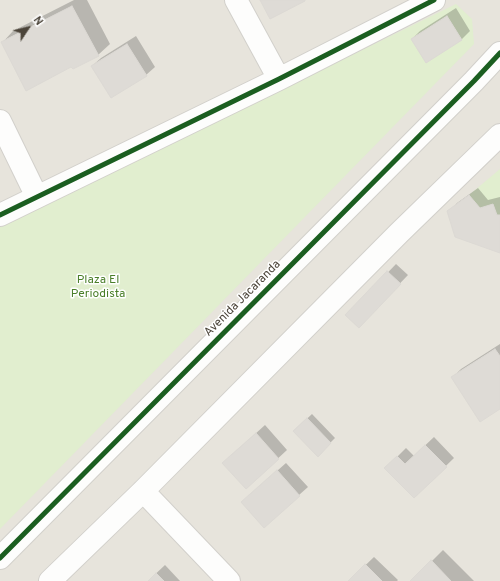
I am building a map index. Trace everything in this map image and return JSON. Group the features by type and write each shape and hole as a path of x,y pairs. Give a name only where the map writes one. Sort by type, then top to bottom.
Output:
{"street":[{"path":"236,0 279,79"},
{"path":"0,215 279,79 434,0"},
{"name":"Avenida Jacaranda","path":"0,558 500,53"},
{"path":"0,121 37,197"},
{"path":"50,581 143,490 399,233 500,135"},
{"path":"143,490 229,581"}],"shaded area":[{"path":"0,0 500,0 500,581 0,581"}],"green space":[{"name":"Plaza El Periodista","path":"456,4 472,19 474,44 0,529 0,227"},
{"path":"500,169 500,215 497,215 493,204 480,208 469,195"}],"building":[{"path":"260,0 305,0 305,1 270,19"},
{"path":"72,6 99,56 73,69 71,67 26,91 1,42"},
{"path":"447,16 462,40 426,63 411,39"},
{"path":"127,44 147,76 111,98 91,66"},
{"path":"469,195 480,208 493,204 497,215 500,215 500,253 455,237 447,211"},
{"path":"387,271 401,284 359,328 345,315"},
{"path":"495,349 500,356 500,409 480,422 451,377"},
{"path":"307,418 331,443 318,457 293,431"},
{"path":"256,433 279,459 246,489 222,463"},
{"path":"425,445 447,467 414,498 384,468 397,456 405,464"},
{"path":"277,470 300,496 264,528 241,502"},
{"path":"431,560 451,581 410,581"},
{"path":"365,564 382,581 348,581"},
{"path":"156,573 164,581 148,581"}],"cycle path":[{"path":"0,215 279,79 434,0"},
{"path":"0,558 474,81 500,53"}]}
